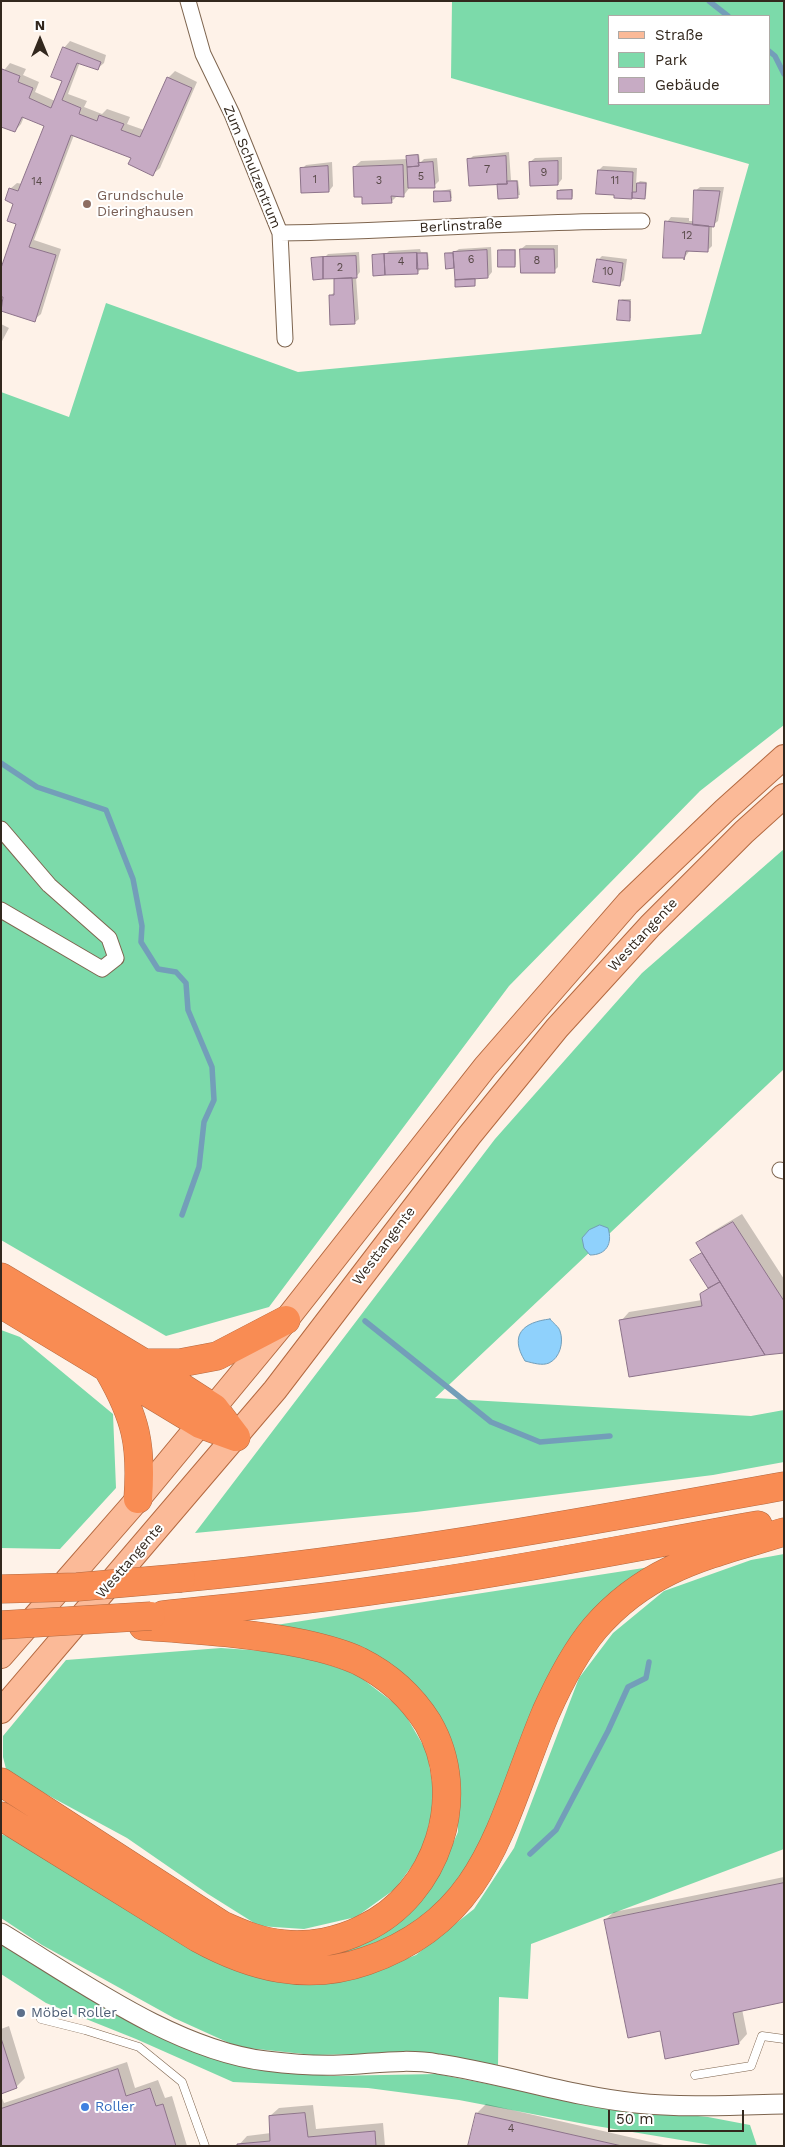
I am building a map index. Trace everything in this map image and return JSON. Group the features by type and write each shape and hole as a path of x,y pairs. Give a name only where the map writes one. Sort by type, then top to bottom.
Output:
{"highway":[{"path":"1,1277 144,1363 207,1416 236,1437"},
{"path":"1,1304 109,1371 207,1416"},
{"path":"144,1363 180,1364 217,1356 286,1320"},
{"path":"109,1371 126,1400 136,1432 141,1465 138,1499"},
{"path":"2,1582 77,1587 270,1570 403,1551 784,1486"},
{"path":"1,1625 147,1621 493,1573 784,1520"},
{"path":"4,1820 227,1954 258,1964 291,1970 324,1970 357,1964 388,1954 417,1938 444,1918 466,1894 484,1866 507,1815 557,1688 572,1660 593,1630 615,1606 644,1583 677,1566 784,1532"},
{"path":"1,1782 222,1925 252,1938 283,1944 316,1944 347,1937 377,1923 402,1903 423,1878 437,1849 446,1818 447,1785 441,1754 428,1724 409,1698 385,1676 357,1660 322,1648 278,1639 147,1621"}],"main road":[{"path":"1,1656 138,1499 286,1320 485,1067 628,902 725,810 784,758"},
{"name":"Westtangente","path":"1,1711 275,1390 469,1136 558,1028 650,926 744,832 784,796"}],"street":[{"name":"Zum Schulzentrum","path":"188,1 203,54 232,114 280,232 284,339"},
{"name":"Berlinstraße","path":"280,232 344,232 590,221 642,221"},
{"path":"1,829 49,885 109,938 116,958 102,969 1,910"},
{"path":"1,1933 122,2006 166,2029 208,2047 235,2055 265,2061 304,2064 339,2065 429,2062 461,2067 551,2089 636,2103 680,2106 784,2104"}],"lane":[{"path":"41,2019 85,2030 139,2047 182,2082 205,2146"},
{"path":"695,2074 750,2066 762,2036 784,2039"}],"green space":[{"path":"452,1 784,1 784,725 700,791 509,986 269,1307 166,1336 1,1240 1,392 69,417 106,303 298,372 701,334 749,164 451,78"},
{"path":"784,849 784,1069 435,1398 751,1416 784,1410 784,1462 713,1475 416,1512 195,1533 495,1139 642,973"},
{"path":"1,1330 20,1337 113,1414 116,1488 60,1549 1,1548"},
{"path":"784,1554 784,1849 531,1944 528,1999 499,1997 498,2065 426,2053 313,2055 238,2047 174,2018 42,1945 1,1918 1,1834 361,1976 416,1955 474,1909 514,1848 579,1678 613,1633 664,1591 751,1560"},
{"path":"650,1567 593,1613 493,1829 455,1890 413,1932 361,1955 301,1960 317,1952 388,1930 438,1877 458,1832 456,1772 434,1714 276,1625"},
{"path":"221,1648 293,1653 356,1674 402,1709 427,1752 435,1800 422,1852 395,1889 356,1917 304,1929 259,1926 208,1894 127,1838 7,1773 3,1757 3,1736 66,1660"},
{"path":"1,1943 76,1991 220,2061 330,2076 437,2074 605,2107 708,2117 750,2125 757,2146 717,2146 590,2125 459,2100 368,2088 233,2082 136,2039 46,2003 1,1974"}],"water":[{"path":"600,1225 608,1228 609,1244 604,1251 590,1255 584,1248 582,1238 589,1230"},
{"path":"550,1319 561,1335 561,1345 558,1354 553,1361 546,1364 525,1361 518,1344 521,1331 532,1323"}],"building":[{"path":"63,47 101,62 98,70 77,63 62,100 81,108 79,114 97,121 99,115 124,124 121,130 140,137 167,77 192,88 153,176 128,164 131,158 71,135 29,247 56,255 35,322 1,311 3,297 1,297 1,268 16,224 7,221 13,204 5,200 9,188 18,191 44,126 22,117 15,132 1,127 1,71 2,69 20,76 18,82 33,88 29,98 51,108 62,81 51,77"},
{"path":"418,155 419,166 407,167 406,156"},
{"path":"506,156 507,184 469,186 467,159"},
{"path":"558,161 558,185 530,186 529,162"},
{"path":"433,162 435,188 408,188 407,167 419,166 418,163"},
{"path":"403,165 404,197 391,196 392,203 362,204 362,197 354,197 353,167"},
{"path":"328,166 329,192 301,193 300,168"},
{"path":"598,170 633,172 632,199 596,194"},
{"path":"507,181 517,181 518,198 498,199 497,184 507,184"},
{"path":"637,183 646,183 645,199 632,198 632,192 636,192"},
{"path":"572,190 572,199 557,199 557,191"},
{"path":"694,190 720,191 714,227 693,225"},
{"path":"434,191 450,191 451,201 434,202"},
{"path":"665,221 709,226 708,252 686,251 684,260 684,258 663,258"},
{"path":"520,249 554,249 555,273 521,273"},
{"path":"487,250 488,278 455,280 453,252"},
{"path":"498,250 515,250 515,267 498,267"},
{"path":"417,253 418,274 385,275 384,254"},
{"path":"417,253 427,253 428,269 417,269"},
{"path":"445,253 453,253 454,268 446,269"},
{"path":"384,254 385,275 373,276 372,255"},
{"path":"356,256 357,278 323,279 323,257"},
{"path":"323,257 323,279 313,280 311,258"},
{"path":"597,259 623,263 620,286 593,282"},
{"path":"352,278 355,324 330,325 329,295 334,295 334,279"},
{"path":"475,279 475,286 455,287 455,280"},
{"path":"619,300 630,301 630,321 617,320"},
{"path":"733,1222 784,1301 784,1353 765,1355 696,1243"},
{"path":"702,1253 720,1282 708,1288 690,1260"},
{"path":"720,1282 765,1355 629,1377 619,1320 702,1306 700,1294"},
{"path":"784,1883 784,2002 733,2013 739,2044 665,2059 660,2031 628,2038 604,1920"},
{"path":"1,2038 17,2088 1,2094"},
{"name":"Roller","path":"118,2069 126,2096 150,2088 156,2106 163,2104 176,2146 1,2146 1,2109"},
{"path":"305,2113 308,2137 375,2131 376,2146 237,2146 237,2144 270,2141 269,2116"},
{"path":"476,2113 622,2146 468,2146"}],"waterway":[{"path":"709,1 727,15"},
{"path":"770,52 775,56 784,74"},
{"path":"1,763 37,787 106,810 133,879 142,926 141,942 158,969 176,972 186,983 188,1010 212,1067 214,1100 204,1122 199,1167 182,1215"},
{"path":"365,1321 491,1422 540,1442 610,1436"},
{"path":"530,1854 556,1830 608,1731 628,1687 646,1678 649,1662"}],"place":[{"name":"Grundschule Dieringhausen","path":"87,204"},
{"name":"Möbel Roller","path":"21,2013"},
{"name":"Roller","path":"85,2107"}]}
